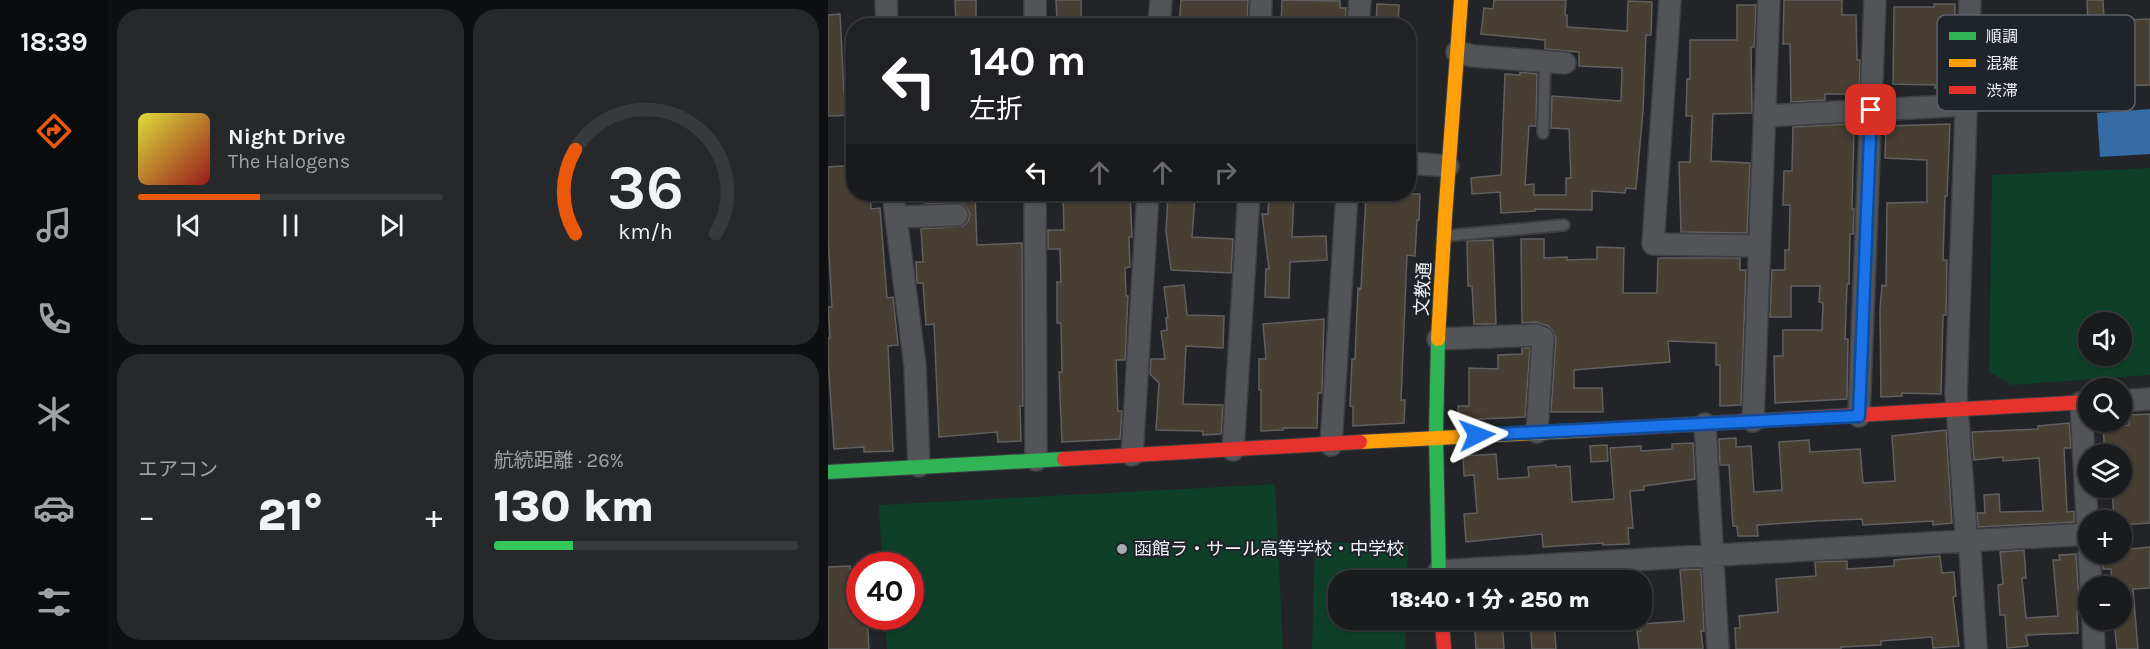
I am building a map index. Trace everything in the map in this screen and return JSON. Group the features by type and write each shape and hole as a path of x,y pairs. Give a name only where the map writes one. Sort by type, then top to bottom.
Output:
{"street":[{"path":"886,0 887,18"},
{"path":"1035,0 1035,18"},
{"path":"1160,18 1161,0"},
{"path":"1261,18 1262,0"},
{"path":"1359,18 1360,0"},
{"name":"文教通","path":"1439,570 1436,516 1438,339 1461,0"},
{"path":"1670,0 1653,244 1759,246"},
{"path":"1753,422 1769,0"},
{"path":"1859,416 1875,0"},
{"path":"1969,15 1970,0"},
{"path":"1457,52 1473,56 1555,63"},
{"path":"1764,116 1937,107"},
{"path":"1966,111 1956,393 1976,649"},
{"path":"1416,164 1448,166"},
{"path":"894,201 915,366 919,466"},
{"path":"1035,201 1036,460"},
{"path":"1132,455 1148,201"},
{"path":"1233,450 1249,201"},
{"path":"1330,445 1347,201"},
{"path":"896,217 957,215"},
{"path":"1438,339 1536,335 1543,338 1537,432"},
{"path":"2132,400 2150,399"},
{"path":"828,472 2078,403"},
{"path":"1705,424 1718,649"},
{"path":"2086,432 2087,510"},
{"path":"1517,570 1713,555 2078,536"},
{"path":"1443,630 1444,649"},
{"path":"2093,630 2094,649"}],"lane":[{"path":"1543,133 1555,63"},
{"path":"1444,236 1564,225"}],"green space":[{"path":"2150,168 2150,375 2078,378 2078,380 2012,385 1989,372 1992,175"},
{"path":"1275,484 1283,649 887,649 886,630 924,630 924,552 881,552 879,505"},
{"path":"1315,542 1408,545 1407,570 1328,570 1328,630 1406,630 1405,649 1312,649"}],"water":[{"path":"2150,109 2150,154 2100,157 2097,113"}],"building":[{"path":"955,0 976,0 976,18 956,18"},
{"path":"1056,0 1081,0 1081,18 1057,18"},
{"path":"1181,0 1248,0 1247,18 1180,18"},
{"path":"1282,0 1340,1 1340,8 1346,8 1345,18 1281,18"},
{"path":"1494,0 1566,0 1567,27 1627,31 1628,1 1652,2 1651,35 1646,35 1643,111 1636,189 1626,188 1625,193 1592,191 1592,210 1535,209 1535,211 1501,213 1500,192 1472,194 1471,178 1501,175 1505,74 1520,75 1520,72 1537,74 1536,126 1529,126 1525,185 1534,184 1534,195 1566,195 1566,178 1571,178 1569,129 1551,128 1552,96 1621,101 1622,68 1579,66 1579,52 1545,49 1545,40 1481,34 1484,8 1493,9"},
{"path":"1784,0 1842,0 1842,15 1856,15 1857,60 1860,60 1859,94 1825,94 1825,100 1791,102 1790,44 1783,44"},
{"path":"2087,0 2103,0 2104,15 2088,15"},
{"path":"1377,4 1399,5 1398,18 1376,18"},
{"path":"1934,4 1955,4 1955,15 1937,15 1937,88 1935,85 1893,84 1894,7 1934,7"},
{"path":"1737,5 1756,5 1754,47 1751,47 1752,113 1713,114 1711,161 1750,163 1747,233 1681,232 1679,162 1690,162 1692,116 1686,116 1687,79 1690,79 1690,40 1737,40"},
{"path":"840,14 846,115 828,116 828,15"},
{"path":"2150,19 2150,85 2135,85 2135,20"},
{"path":"1848,124 1848,130 1854,130 1852,209 1854,209 1853,234 1850,234 1849,284 1847,284 1845,339 1848,339 1847,399 1775,403 1774,356 1783,356 1783,330 1822,330 1823,303 1819,302 1820,286 1791,286 1791,317 1770,317 1772,270 1785,270 1785,250 1789,250 1790,205 1783,205 1784,171 1792,171 1793,127"},
{"path":"1950,124 1947,196 1945,196 1943,260 1947,260 1946,315 1943,315 1941,394 1902,393 1902,396 1881,397 1880,309 1882,285 1886,286 1887,203 1927,202 1927,160 1885,158 1886,126"},
{"path":"846,166 846,201 870,201 871,209 880,208 887,298 893,297 898,345 888,346 893,451 864,452 864,447 834,449 828,360 828,338 830,338 828,307 832,307 828,238 828,167"},
{"path":"1416,194 1420,194 1415,256 1407,255 1401,400 1405,400 1404,423 1353,426 1353,407 1350,406 1352,359 1355,359 1358,288 1361,289 1366,201 1416,201"},
{"path":"924,201 975,201 977,245 1022,243 1023,406 1020,406 1021,441 998,442 997,432 939,437 934,324 926,325 923,283 917,283 916,262 923,262 921,229 963,226 970,214 962,204 924,203"},
{"path":"1063,201 1130,201 1132,237 1129,237 1130,267 1125,268 1126,296 1128,296 1125,360 1116,360 1118,411 1122,411 1120,439 1062,442 1059,372 1062,372 1061,323 1057,323 1057,282 1061,282 1060,249 1048,249 1048,230 1064,230"},
{"path":"1168,201 1195,201 1192,237 1233,239 1231,273 1171,270 1166,231"},
{"path":"1269,201 1294,201 1292,237 1326,236 1327,260 1290,262 1289,298 1265,297 1266,269 1269,269 1262,214 1268,214"},
{"path":"1521,239 1544,239 1544,258 1597,259 1597,247 1624,248 1623,293 1657,293 1658,258 1740,258 1740,270 1746,270 1741,405 1720,406 1720,365 1716,365 1716,343 1668,341 1670,362 1574,370 1574,388 1602,388 1603,412 1551,412 1556,338 1548,326 1536,322 1522,323"},
{"path":"1493,240 1496,324 1474,324 1472,286 1468,286 1467,241"},
{"path":"1184,285 1187,315 1224,316 1223,348 1186,346 1183,404 1223,405 1221,434 1203,435 1203,431 1156,430 1159,383 1150,374 1151,359 1165,359 1161,331 1167,330 1166,318 1168,318 1164,287"},
{"path":"1324,319 1322,393 1318,393 1317,428 1283,428 1283,430 1261,431 1259,359 1266,359 1263,324"},
{"path":"1522,348 1530,348 1525,417 1459,420 1458,406 1469,406 1469,368 1498,369 1498,355 1522,354"},
{"path":"2150,414 2150,523 2132,524 2132,510 2113,510 2113,498 2132,498 2132,444 2104,444 2103,432 2132,432 2132,415"},
{"path":"2069,423 2071,448 2064,448 2067,512 2074,511 2074,522 1978,527 1977,513 1985,513 1984,495 1999,494 2000,512 2043,511 2039,458 2003,461 2003,457 1974,460 1972,432 2038,429 2038,426"},
{"path":"1946,430 1952,523 1933,525 1933,521 1863,525 1862,519 1757,525 1758,536 1738,536 1737,526 1733,526 1729,465 1720,465 1719,439 1736,438 1736,447 1751,446 1754,492 1782,490 1779,442 1809,440 1810,452 1860,449 1863,483 1895,481 1892,436"},
{"path":"1693,443 1695,479 1644,486 1644,490 1630,491 1633,528 1628,528 1629,544 1603,545 1603,543 1543,547 1542,534 1466,542 1464,514 1477,513 1474,475 1464,476 1463,456 1496,454 1498,479 1529,477 1528,467 1570,466 1572,502 1614,499 1610,448 1641,446 1641,451 1672,449 1672,444"},
{"path":"1607,445 1608,461 1591,462 1590,446"},
{"path":"2150,547 2150,588 2133,589 2138,649 2117,649 2115,630 2132,630 2132,576 2112,576 2111,569 2103,569 2103,564 2132,564 2132,549"},
{"path":"2024,550 2026,578 2022,578 2026,618 2058,616 2053,560 2060,560 2059,555 2076,554 2078,633 2026,635 2028,646 2007,648 2005,615 2000,615 1998,585 2003,584 2000,552"},
{"path":"1940,556 1942,573 1954,572 1956,596 1953,597 1959,646 1933,648 1932,637 1881,641 1881,645 1841,647 1841,649 1736,649 1735,628 1740,628 1739,616 1778,612 1776,579 1816,576 1815,562 1847,561 1847,569 1894,566 1894,560"},
{"path":"846,566 846,630 868,630 869,649 828,649 828,567"},
{"path":"1701,569 1703,649 1639,649 1637,631 1652,630 1652,623 1684,621 1680,570"},
{"path":"1503,630 1504,649 1476,649 1475,631"},
{"path":"1531,630 1555,630 1556,649 1532,649"}],"traffic: fast":[{"path":"1438,339 1436,435 1439,570"},
{"path":"828,472 1064,459"}],"traffic: slow":[{"path":"1438,339 1461,0"},
{"path":"1360,442 1592,430"}],"traffic: jam":[{"path":"1592,430 2078,403"},
{"path":"1064,459 1360,442"},
{"path":"1443,630 1444,649"}],"place":[{"name":"函館ラ・サール高等学校・中学校","path":"1122,549"}],"route":[{"path":"1477,435 1859,416 1871,110"}]}
